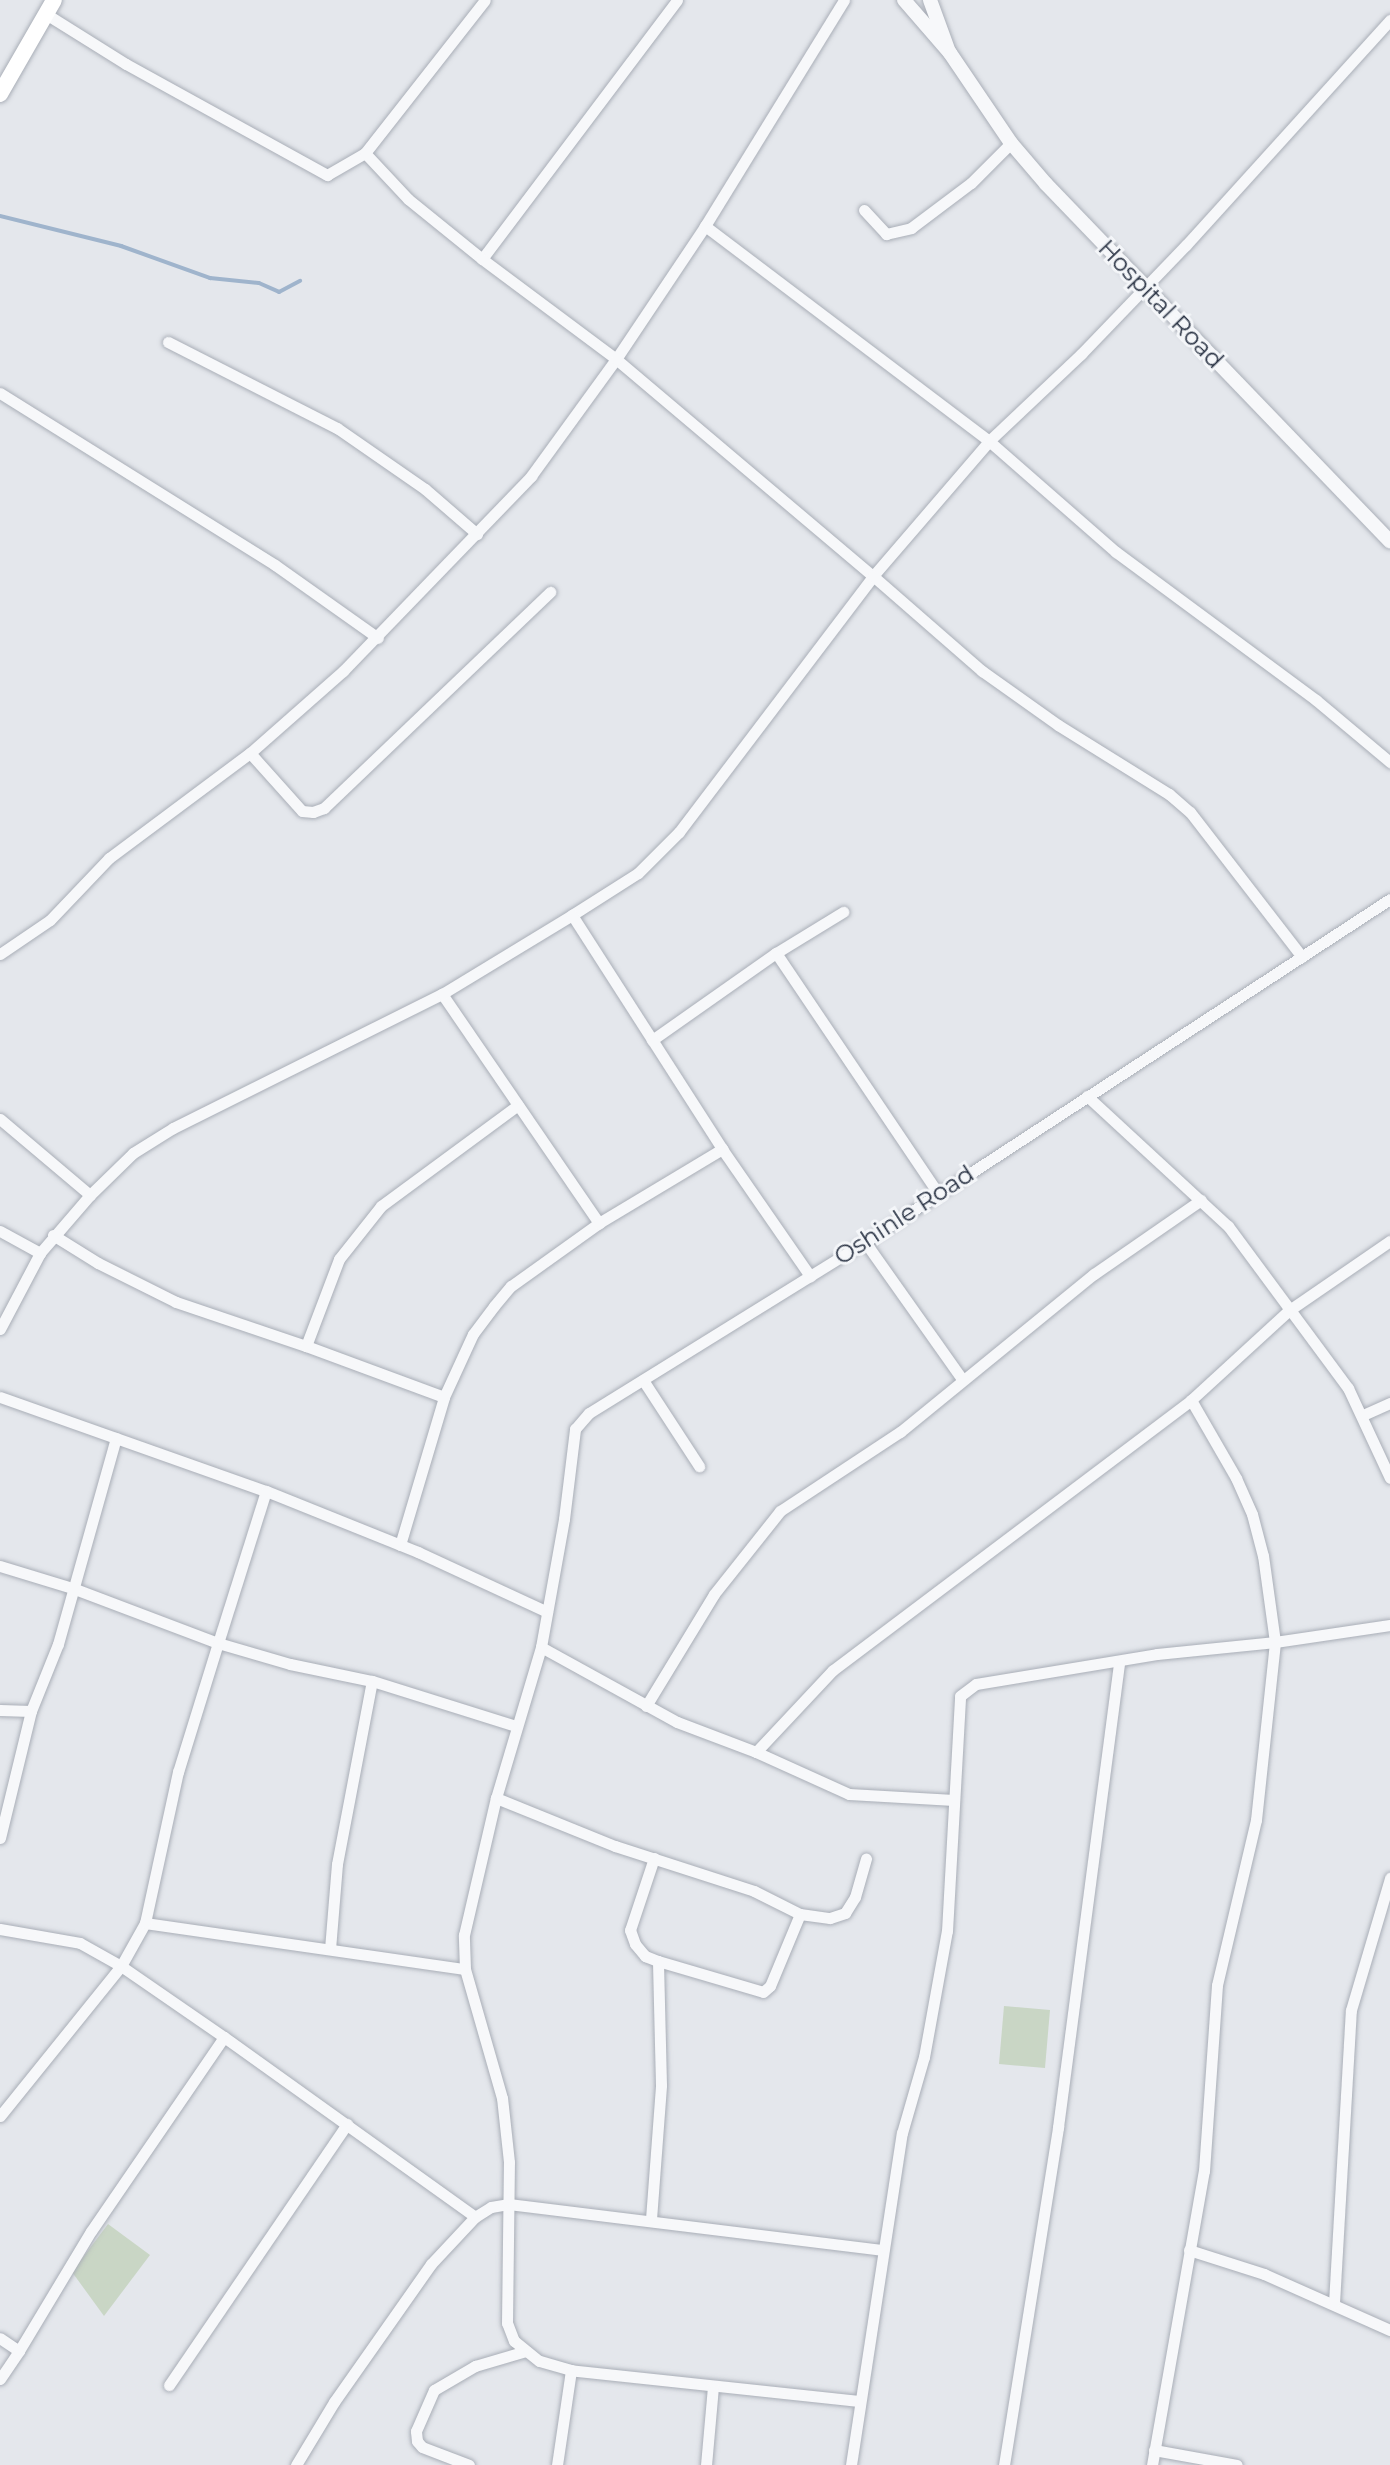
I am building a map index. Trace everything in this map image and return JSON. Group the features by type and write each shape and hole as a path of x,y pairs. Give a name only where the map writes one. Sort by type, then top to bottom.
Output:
{"main road":[{"path":"0,94 50,7"}],"street":[{"path":"50,7 318,173 336,173 365,153 485,0"},
{"path":"0,954 50,920 109,858 156,820 250,753 378,638 531,476 616,359 705,226 844,0"},
{"path":"904,0 950,53"},
{"path":"930,0 950,53"},
{"path":"482,259 674,1"},
{"path":"0,1329 40,1253 53,1235 133,1153 173,1128 442,994 638,873 679,832 873,576 989,441 1145,287 1390,20"},
{"name":"Hospital Road","path":"950,53 1011,143 1390,541"},
{"path":"864,210 886,234 911,228 971,183 1011,143"},
{"path":"365,153 408,199 482,259 616,359 982,671 1058,725 1169,794 1190,812 1302,957"},
{"path":"705,226 989,441 1116,552 1316,700 1390,762"},
{"path":"168,342 337,428 425,489 477,534"},
{"path":"0,393 275,565 378,638"},
{"path":"250,753 302,811 313,812 324,808 550,592"},
{"name":"Oshinle Road","path":"526,2351 514,2341 507,2323 509,2162 502,2098 465,1969 464,1935 496,1798 541,1647 564,1519 575,1429 581,1419 865,1242 1390,899"},
{"path":"652,1040 776,953 843,912"},
{"path":"572,915 722,1149 810,1276"},
{"path":"776,953 938,1193"},
{"path":"442,994 599,1223"},
{"path":"1087,1096 1228,1226 1348,1388 1390,1478"},
{"path":"306,1346 339,1259 381,1206 518,1105"},
{"path":"0,1119 90,1195"},
{"path":"400,1545 444,1397 473,1334 494,1306 511,1286 599,1223 722,1149"},
{"path":"646,1706 714,1594 780,1511 900,1432 1094,1274 1201,1200"},
{"path":"0,1231 40,1253"},
{"path":"53,1235 98,1263 176,1302 444,1397"},
{"path":"756,1752 833,1670 1191,1400 1288,1311 1390,1241"},
{"path":"865,1242 962,1379"},
{"path":"643,1380 699,1466"},
{"path":"0,1397 266,1491 400,1545 547,1612"},
{"path":"1152,2465 1204,2171 1217,1985 1256,1820 1275,1642 1263,1556 1252,1514 1236,1478 1191,1400"},
{"path":"1363,1415 1390,1403"},
{"path":"0,1838 31,1711 58,1644 116,1438"},
{"path":"0,2116 121,1966 145,1923 178,1772 266,1491"},
{"path":"0,1566 75,1589 218,1643 290,1664 372,1681 516,1726"},
{"path":"851,2465 902,2133 927,2043 945,1945 954,1857 960,1696 976,1684 1157,1654 1275,1642 1390,1625"},
{"path":"541,1647 677,1722 756,1752 849,1794 954,1800"},
{"path":"1004,2465 1058,2127 1119,1662"},
{"path":"330,1949 337,1864 372,1681"},
{"path":"0,1710 31,1711"},
{"path":"496,1798 654,1858 754,1891 800,1914 830,1918 845,1913 855,1897 866,1859"},
{"path":"654,1858 630,1930 635,1944 645,1956 658,1961 763,1992 770,1986 800,1914"},
{"path":"1334,2303 1351,2010 1390,1878"},
{"path":"145,1923 465,1969"},
{"path":"0,1929 80,1943 121,1966 475,2217"},
{"path":"651,2219 661,2085 658,1961"},
{"path":"0,2379 91,2231 224,2037"},
{"path":"169,2385 347,2124"},
{"path":"296,2465 334,2402 431,2264 475,2217 491,2207 508,2204 651,2219 882,2250"},
{"path":"1189,2250 1264,2274 1390,2330"},
{"path":"0,2338 19,2351"},
{"path":"469,2465 422,2447 417,2441 416,2431 434,2390 475,2366 526,2351 539,2361 571,2370 859,2401"},
{"path":"557,2465 571,2370"},
{"path":"706,2465 713,2386"},
{"path":"1154,2450 1237,2465"}],"green space":[{"path":"1004,2006 1050,2010 1045,2068 999,2064"},
{"path":"108,2224 150,2255 104,2316 72,2272"}],"waterway":[{"path":"0,216 121,246 210,278 259,283 279,292 300,281"}]}
